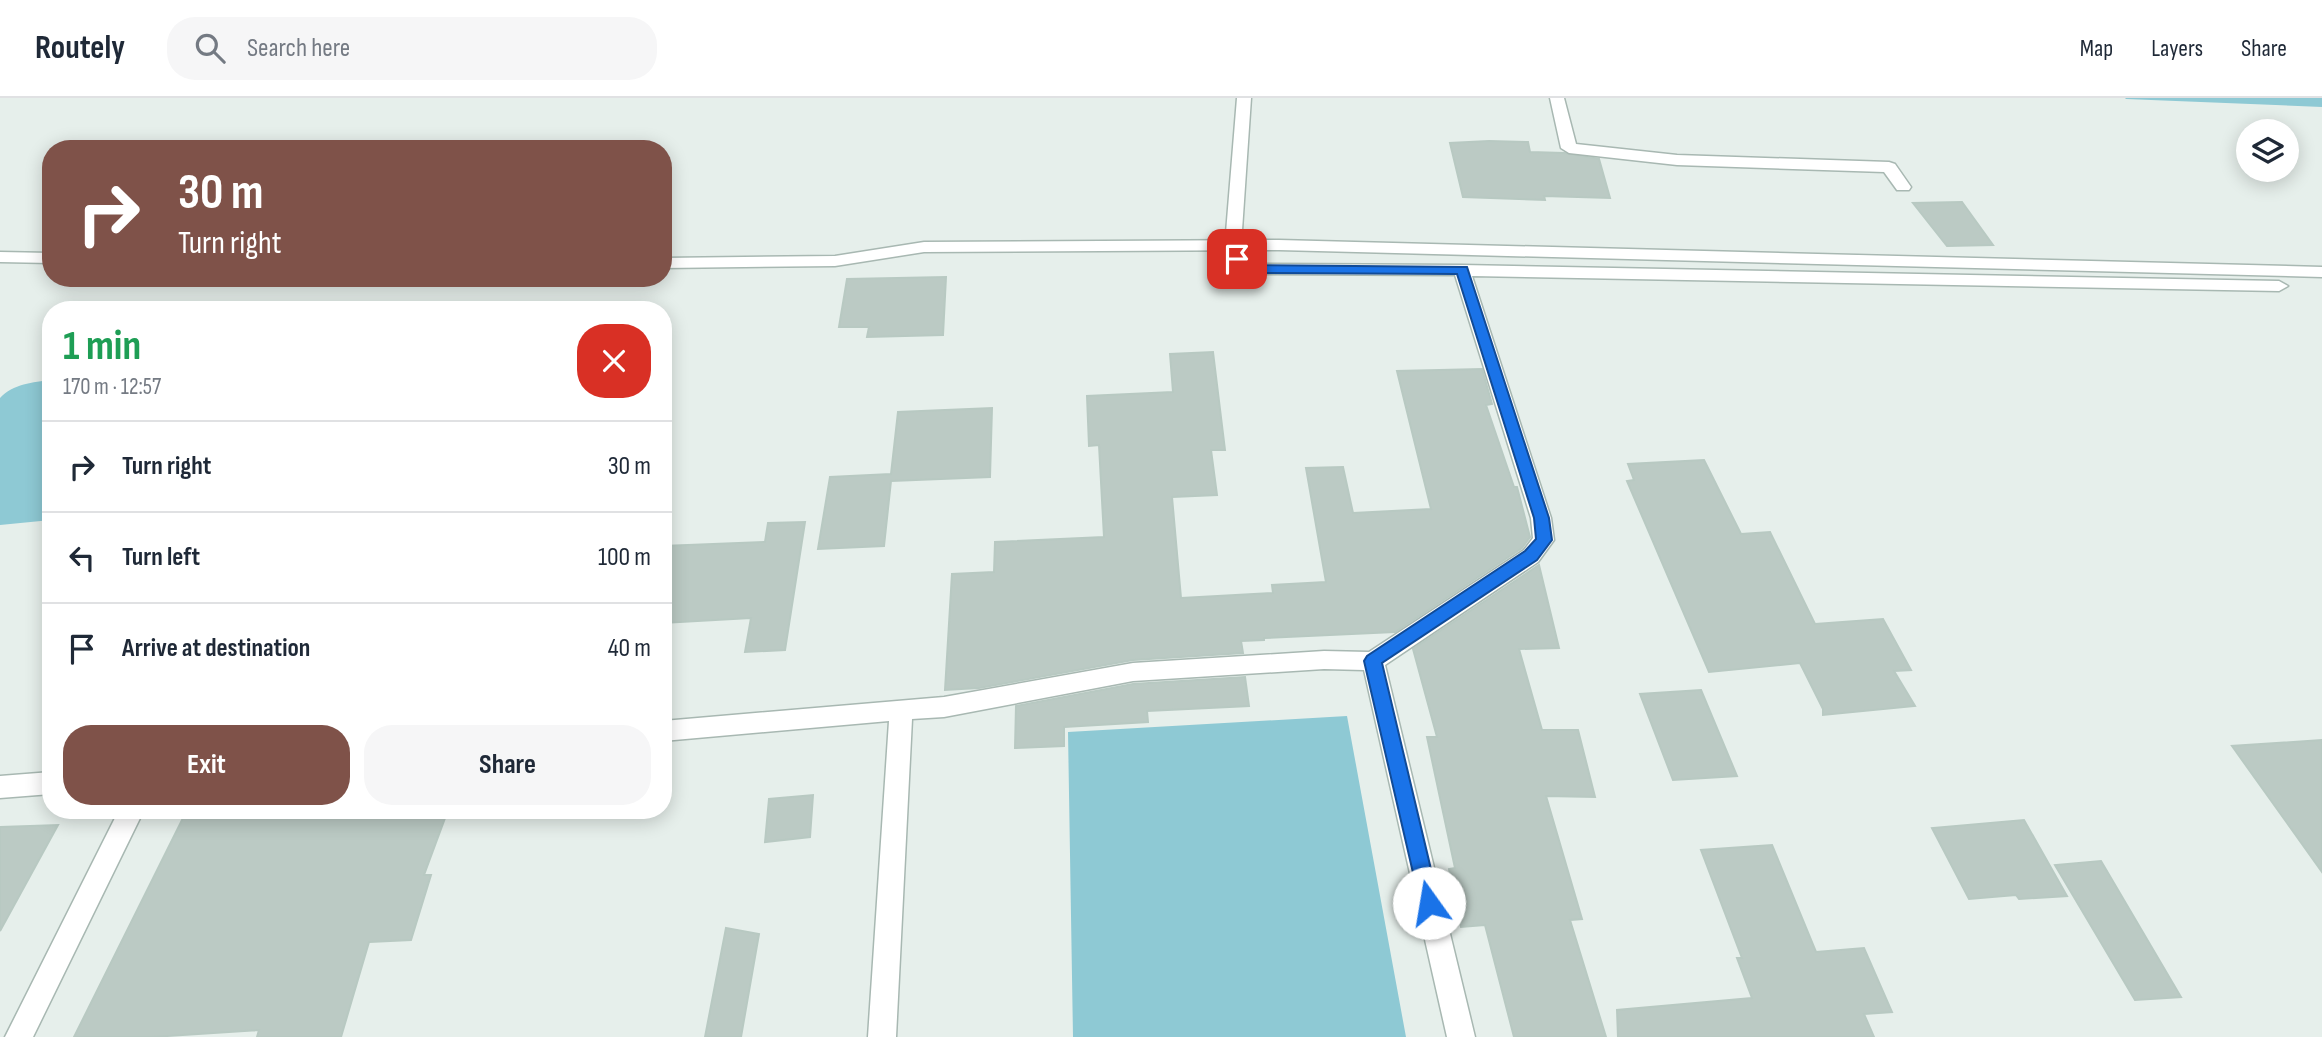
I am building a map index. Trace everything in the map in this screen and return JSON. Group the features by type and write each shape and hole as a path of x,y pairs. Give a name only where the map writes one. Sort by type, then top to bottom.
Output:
{"street":[{"path":"1244,98 1233,245 1237,259 1254,269 1462,270 2279,286"},
{"path":"1557,98 1569,148 1678,160 1889,167 1903,187"},
{"path":"672,263 768,264 835,261 924,247 1233,245 2322,272"},
{"path":"0,257 42,258"},
{"path":"672,731 944,707 1133,673 1324,660 1373,661 1531,556 1544,540 1541,518 1462,270"},
{"path":"1373,661 1461,1037"},
{"path":"882,1037 901,711"},
{"path":"0,787 42,784"},
{"path":"19,1037 128,819"}],"water":[{"path":"2322,98 2322,107 2126,99"},
{"path":"42,381 42,521 0,525 0,398 17,387"},
{"path":"1347,716 1406,1037 1073,1037 1068,732"}],"building":[{"path":"1528,142 1530,152 1564,153 1599,159 1610,198 1544,196 1545,200 1463,197 1450,143"},
{"path":"1962,202 1993,245 1947,246 1913,203"},
{"path":"946,277 943,335 867,337 869,327 839,327 847,279"},
{"path":"1213,352 1225,450 1211,450 1217,495 1172,497 1181,598 1273,593 1272,585 1326,582 1306,468 1343,467 1353,513 1431,509 1397,371 1482,369 1492,404 1486,405 1514,487 1517,487 1530,537 1522,548 1395,632 1264,638 1241,641 1243,653 1133,660 979,688 945,690 952,574 994,572 995,542 1104,537 1099,445 1089,446 1087,396 1173,392 1170,354"},
{"path":"992,408 990,477 891,481 884,546 818,549 830,477 891,474 898,412"},
{"path":"1704,460 1741,534 1770,532 1815,624 1883,619 1911,670 1894,671 1915,706 1823,715 1823,709 1800,663 1709,672 1627,481 1634,480 1628,464"},
{"path":"805,522 785,650 745,652 751,618 672,622 672,546 765,542 768,523"},
{"path":"1539,565 1559,648 1519,649 1542,730 1578,730 1595,797 1546,796 1582,919 1570,920 1606,1037 1514,1037 1485,925 1461,927 1449,869 1455,868 1427,737 1437,737 1413,649"},
{"path":"1245,677 1249,706 1147,711 1148,722 1064,727 1064,746 1015,748 1016,706 1133,684"},
{"path":"1701,690 1737,776 1673,780 1640,694"},
{"path":"2322,740 2322,872 2232,746"},
{"path":"813,795 810,837 765,842 769,799"},
{"path":"183,819 445,819 424,875 431,875 411,940 369,942 341,1037 257,1037 259,1030 152,1037 74,1037"},
{"path":"2024,820 2067,896 2019,899 2016,895 1969,899 1932,828"},
{"path":"58,825 0,931 0,827"},
{"path":"1772,845 1816,952 1864,948 1892,1012 1864,1014 1874,1037 1618,1037 1617,1010 1752,998 1737,958 1742,958 1701,850"},
{"path":"2101,861 2181,997 2135,1000 2055,865"},
{"path":"726,928 759,934 741,1037 705,1037"}],"route":[{"path":"1237,259 1254,269 1462,270 1541,518 1544,540 1531,556 1373,661 1429,903"}]}
